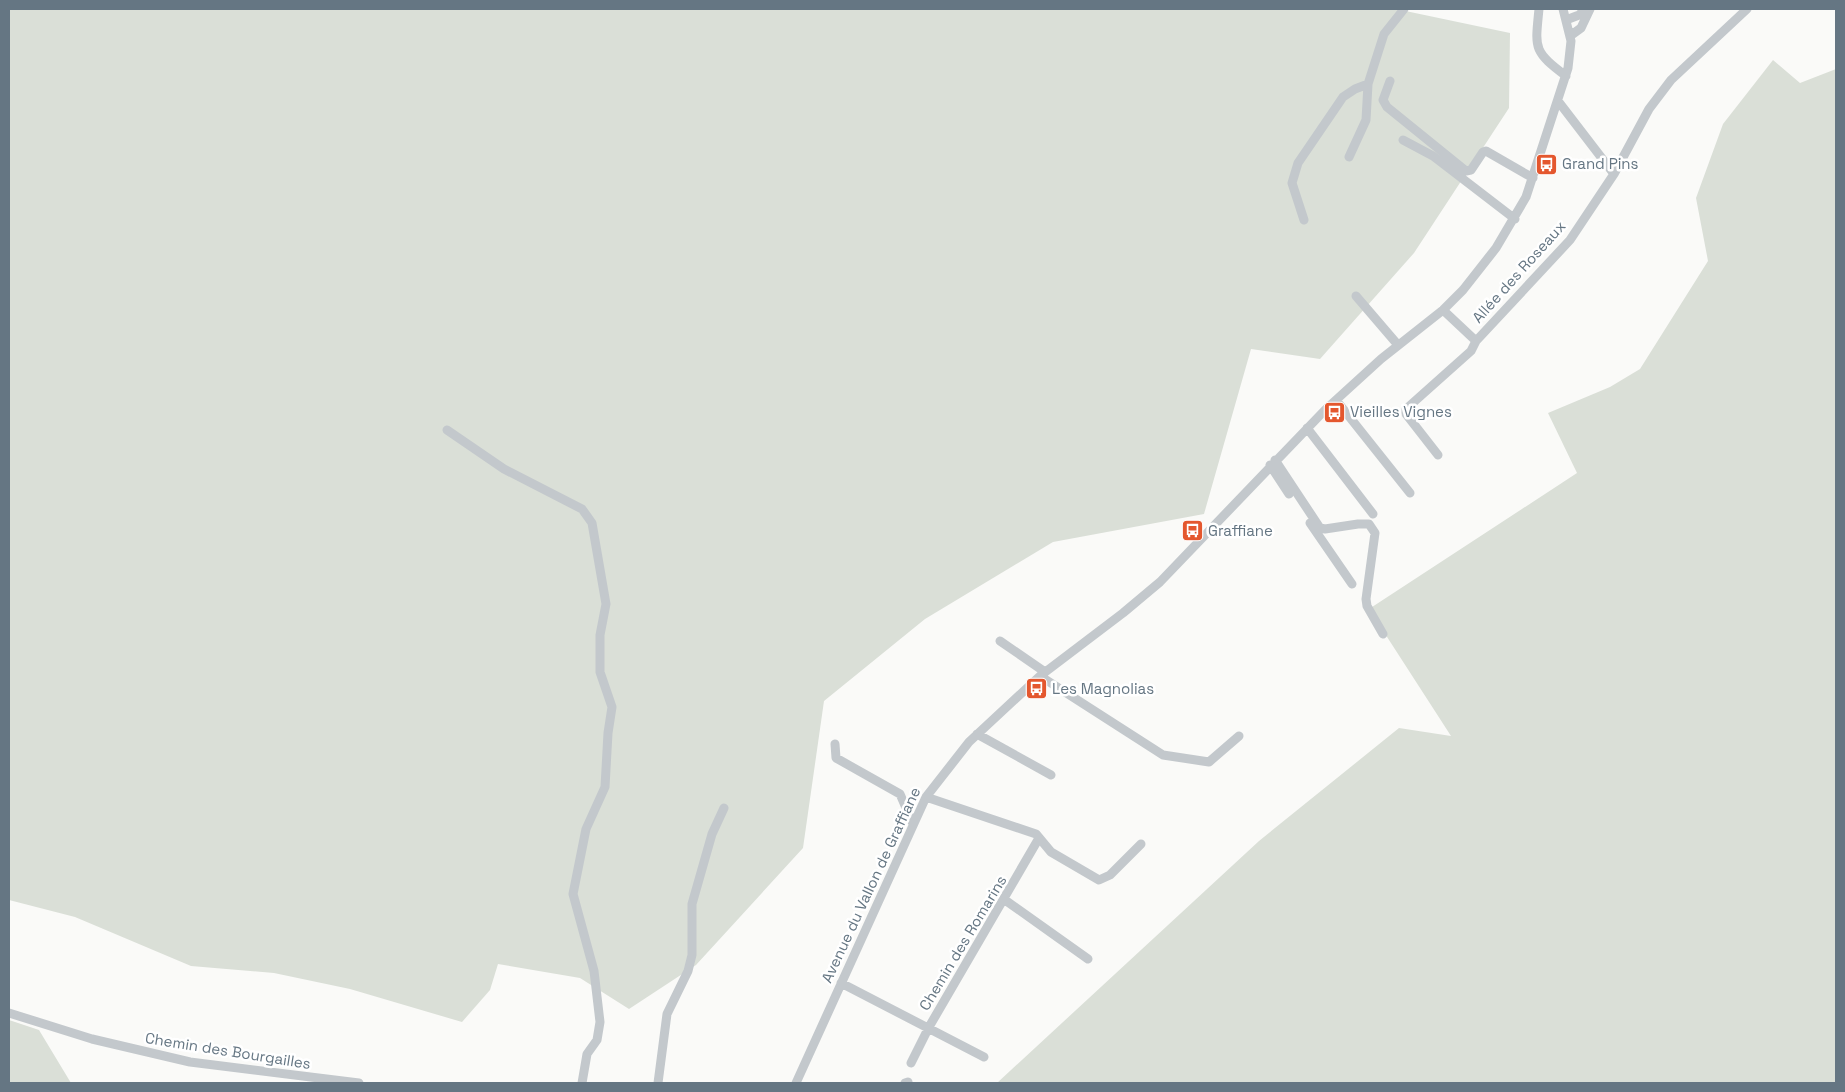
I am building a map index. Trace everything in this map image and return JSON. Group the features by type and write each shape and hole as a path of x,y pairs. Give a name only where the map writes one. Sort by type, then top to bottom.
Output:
{"street":[{"path":"1349,157 1366,120 1368,84 1384,34 1404,9"},
{"path":"1539,9 1536,43 1538,51 1546,61 1566,76"},
{"name":"Avenue du Vallon de Graffiane","path":"796,1083 926,797 978,734 1042,674 1124,613 1160,582 1307,428 1398,345 1443,310 1485,264 1515,219 1533,178 1566,76 1570,60 1570,36 1563,9"},
{"path":"1566,20 1575,18 1588,9"},
{"path":"1570,36 1582,28 1588,9"},
{"name":"Allée des Roseaux","path":"1438,455 1406,414 1406,409 1471,351 1476,340 1570,240 1614,174 1649,109 1671,80 1746,9"},
{"path":"1390,81 1383,100 1386,107 1466,171 1470,170 1483,152 1486,151 1533,178"},
{"path":"1304,220 1292,183 1298,163 1343,97 1355,89 1368,84"},
{"path":"1558,101 1614,174"},
{"path":"1402,140 1433,156 1515,219"},
{"path":"1356,296 1398,345"},
{"name":"Allée des Roseaux","path":"1443,310 1476,340"},
{"path":"1336,400 1410,493"},
{"path":"1307,428 1373,514"},
{"path":"447,430 504,469 582,510 592,523 606,604 600,635 600,672 612,706 608,733 605,786 586,829 573,894 594,971 600,1022 597,1040 586,1054 582,1083"},
{"path":"1272,463 1352,584"},
{"path":"1272,463 1320,528 1369,524 1375,533 1366,599 1367,606 1384,634"},
{"path":"1000,641 1042,674 1163,755 1209,762 1239,736"},
{"path":"978,734 1051,775"},
{"path":"835,744 836,758 900,794 913,824"},
{"path":"926,797 1029,831 1040,838 1050,852 1099,880 1110,875 1141,844"},
{"path":"658,1083 667,1014 688,971 692,955 692,904 712,834 724,808"},
{"name":"Chemin des Romarins","path":"910,1063 929,1027 1040,838"},
{"path":"1005,900 1088,959"},
{"path":"841,983 984,1057"},
{"name":"Chemin des Bourgailles","path":"9,1013 92,1040 190,1062 359,1083"}],"shaded area":[{"path":"9,9 1396,9 1510,33 1509,108 1414,253 1320,359 1251,349 1204,514 1053,542 925,619 824,701 803,848 696,965 629,1009 580,978 498,964 490,990 462,1022 350,989 274,973 191,966 75,917 9,900"},
{"path":"1773,60 1800,83 1836,69 1836,1083 997,1083 1259,841 1399,728 1451,736 1369,609 1577,473 1548,413 1610,387 1640,369 1708,261 1696,198 1723,124"},
{"path":"9,1020 39,1030 71,1083 9,1083"}],"place":[{"name":"Grand Pins","path":"1546,164"},
{"name":"Vieilles Vignes","path":"1334,412"},
{"name":"Graffiane","path":"1192,531"},
{"name":"Les Magnolias","path":"1036,689"}]}
